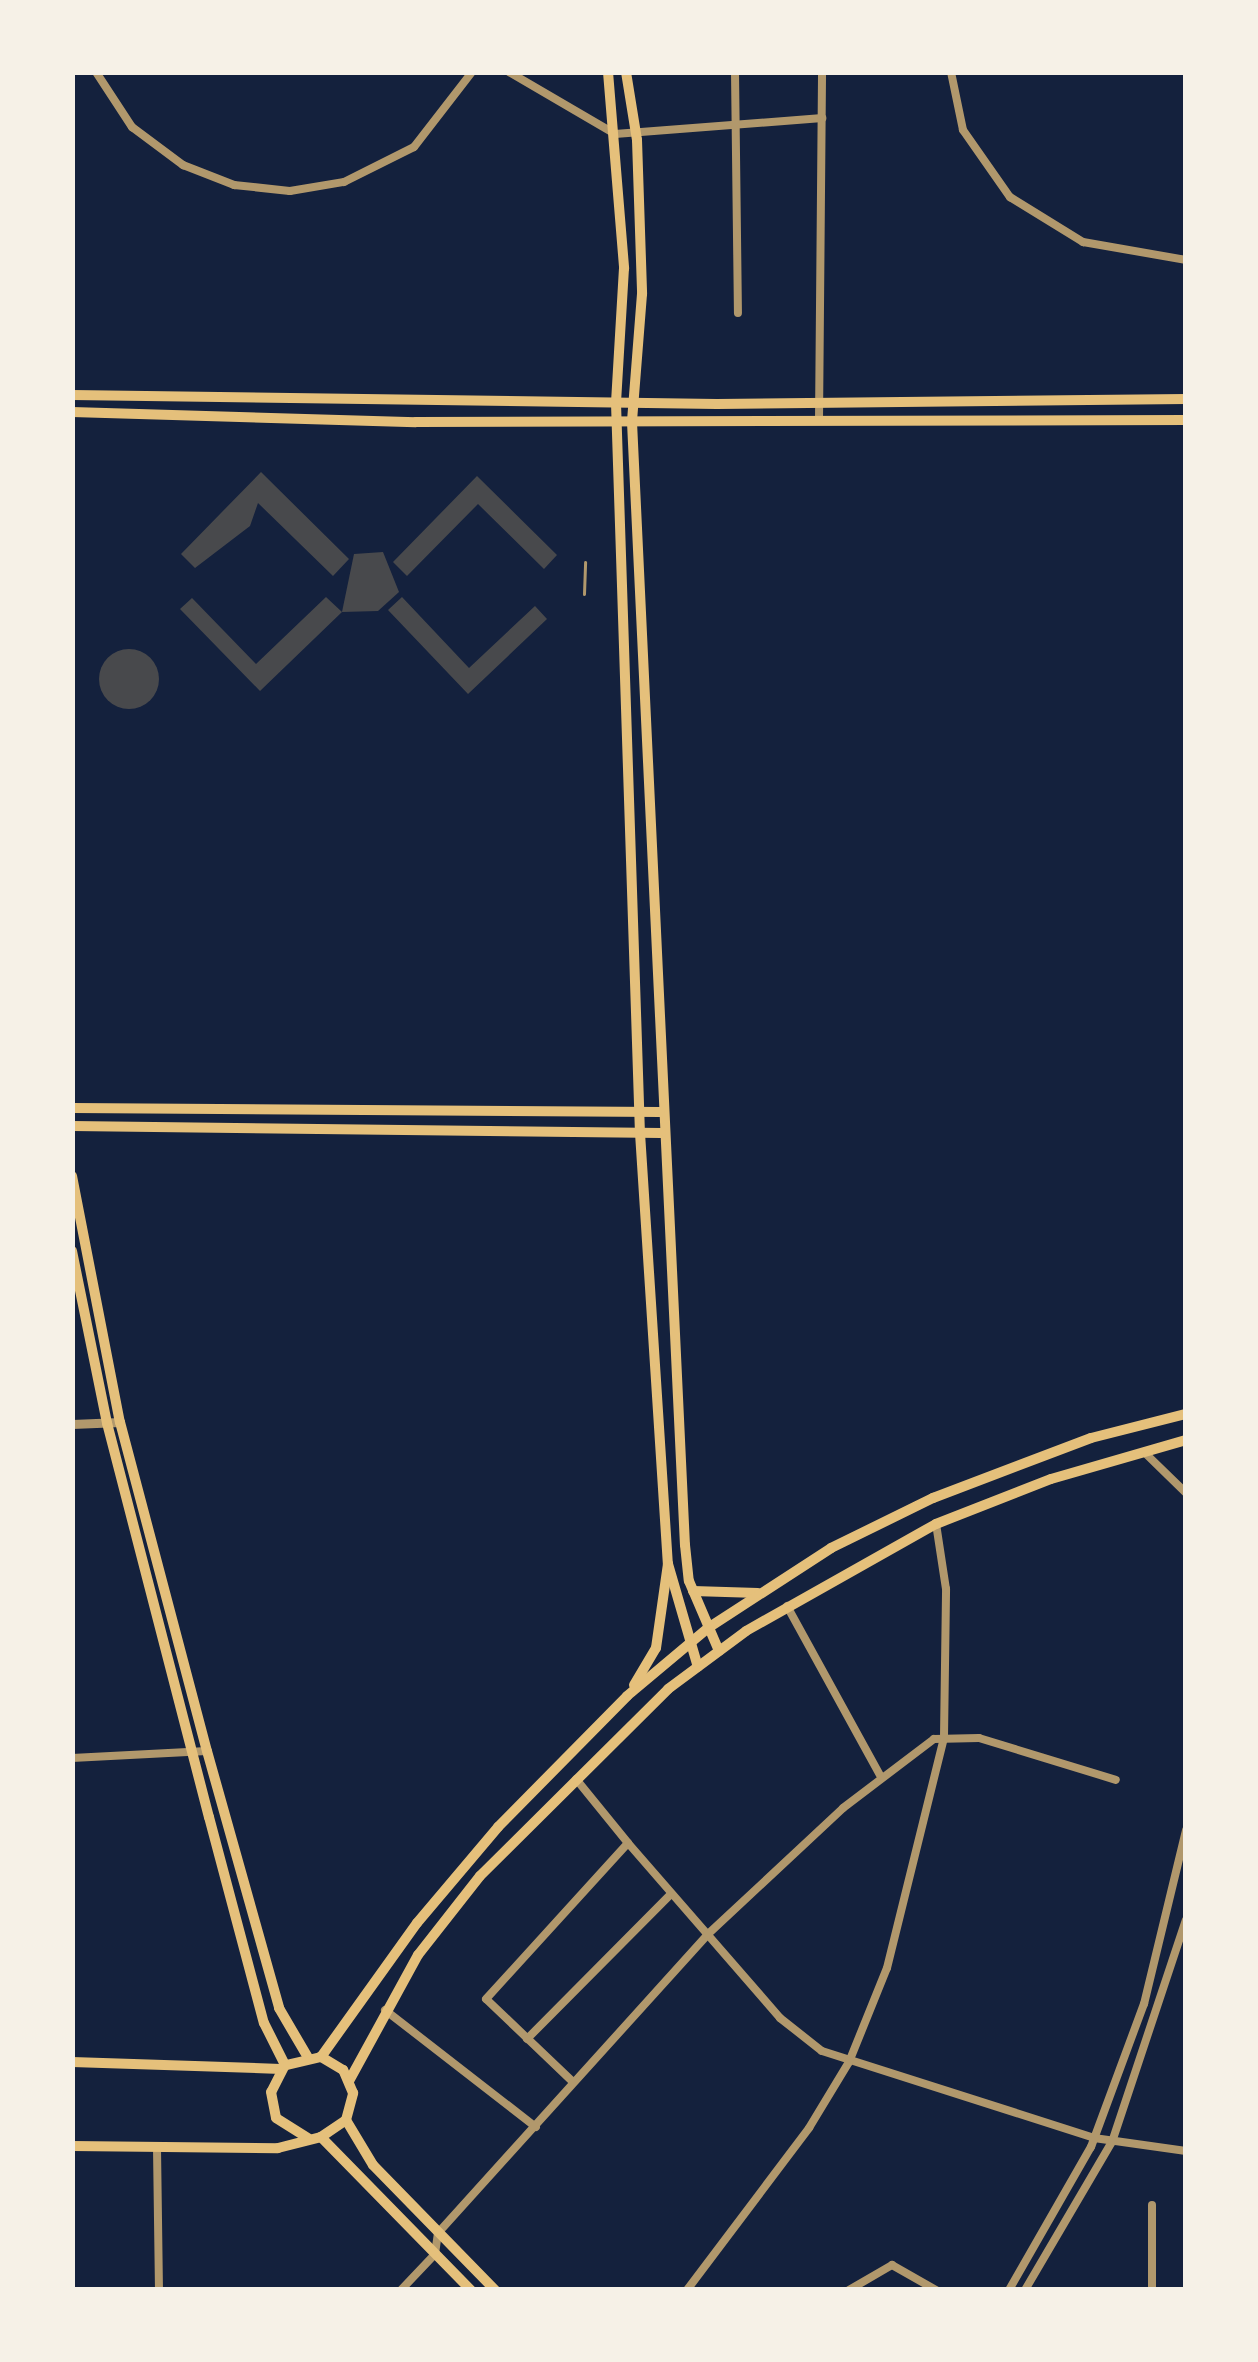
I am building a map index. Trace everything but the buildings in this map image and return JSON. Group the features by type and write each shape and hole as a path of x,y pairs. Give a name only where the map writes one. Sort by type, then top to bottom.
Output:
{"main road":[{"path":"608,72 623,268 616,422 639,1112 668,1564 656,1648 627,1696"},
{"path":"626,72 636,131 642,294 632,422 673,1343 691,1586 718,1651"},
{"path":"72,394 818,404 1186,399"},
{"path":"72,412 616,422 1186,420"},
{"path":"72,1108 660,1112"},
{"path":"72,1126 661,1133"},
{"path":"72,1175 114,1423 279,2008 307,2056"},
{"path":"72,1251 193,1752 264,2023 283,2067 271,2106 284,2128 314,2138 472,2290"},
{"path":"654,1346 673,1343"},
{"path":"321,2057 446,1886 627,1696 707,1628 761,1592 933,1498 1091,1438 1186,1414"},
{"path":"495,2290 373,2165 346,2120 349,2081 384,2010 480,1876 574,1777 698,1666 787,1606 936,1524 1186,1440"},
{"path":"668,1564 698,1666"},
{"path":"675,1588 761,1592"},
{"path":"72,2062 283,2067 307,2056 321,2057 349,2081"},
{"path":"72,2146 278,2148 314,2138 346,2120"}],"street":[{"path":"96,72 132,127 183,165 235,185 290,191 344,182 414,148 472,72"},
{"path":"509,72 615,134 822,118"},
{"path":"735,72 740,124 738,314"},
{"path":"819,421 822,72"},
{"path":"951,72 963,130 1010,197 1083,242 1186,260"},
{"path":"72,1424 114,1423"},
{"path":"1143,1451 1186,1493"},
{"path":"687,2290 797,2145 849,2062 887,1968 944,1737 946,1588 936,1524"},
{"path":"787,1606 881,1777"},
{"path":"401,2290 435,2254 438,2233 707,1935 881,1777 944,1737 1014,1747 1116,1780"},
{"path":"72,1758 207,1750"},
{"path":"574,1777 668,1896 794,2032 849,2062 1094,2138 1186,2152"},
{"path":"1009,2290 1094,2138 1144,2004 1186,1830"},
{"path":"573,2082 491,2008 488,1991 628,1843"},
{"path":"527,2039 668,1896"},
{"path":"1024,2290 1112,2142 1186,1920"},
{"path":"384,2010 536,2128"},
{"path":"157,2146 159,2290"},
{"path":"1152,2206 1152,2290"},
{"path":"849,2290 892,2265 936,2290"}],"lane":[{"path":"584,594 585,562"}]}
